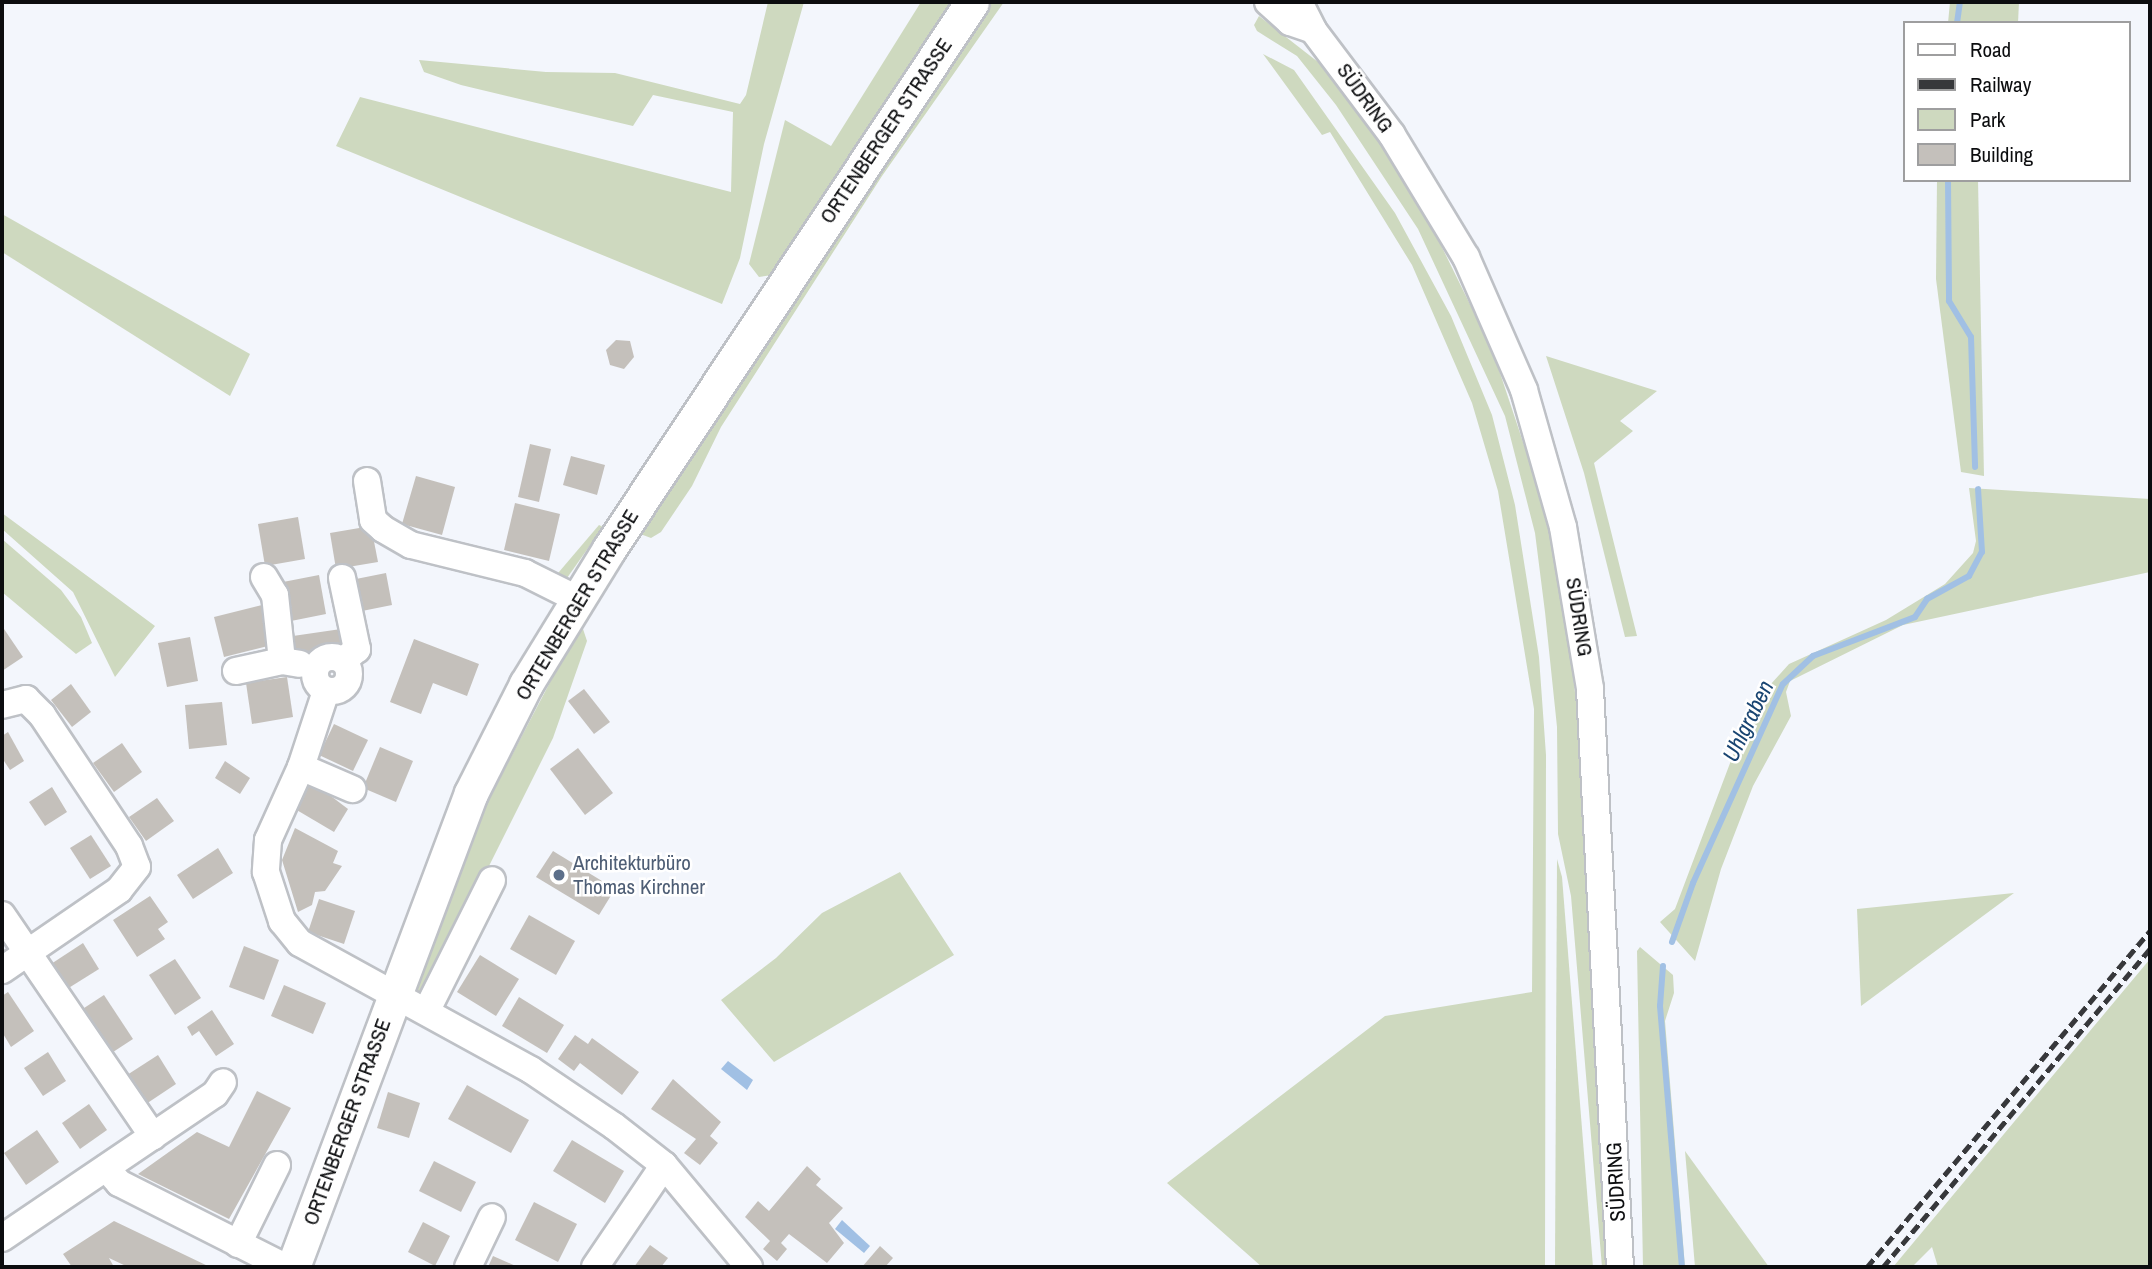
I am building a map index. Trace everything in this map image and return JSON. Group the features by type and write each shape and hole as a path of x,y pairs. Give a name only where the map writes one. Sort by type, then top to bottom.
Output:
{"main road":[{"name":"ORTENBERGER STRASSE","path":"293,1267 471,793 526,684 577,599 972,2"}],"street":[{"name":"SÜDRING","path":"1268,2 1290,22 1313,30"},
{"name":"SÜDRING","path":"1299,2 1313,30 1392,135 1466,257 1524,390 1563,527 1590,689 1620,1267"},
{"path":"367,481 373,520 392,535 460,560 525,573 577,599"},
{"path":"264,577 275,595 282,661"},
{"path":"342,578 357,649 343,661 326,657 301,767 268,840 266,872 282,920 300,943 394,996 427,1010 531,1070 664,1165 750,1267"},
{"path":"236,671 282,661 320,680"},
{"path":"2,705 26,699 42,715 129,846 137,867 119,890 2,970"},
{"path":"301,767 352,789"},
{"path":"427,1010 492,880"},
{"path":"2,915 153,1136"},
{"path":"2,1238 215,1094 223,1082"},
{"path":"237,1253 277,1165"},
{"path":"595,1267 664,1165"},
{"path":"106,1168 120,1183 237,1253 285,1267"},
{"path":"468,1267 492,1217"}],"green space":[{"path":"768,2 804,2 764,144 740,258 722,304 336,146 360,97 731,192 733,112 653,95 633,126 461,85 424,72 419,60 546,72 615,73 740,104 746,95"},
{"path":"921,2 953,2 772,275 759,277 749,264 785,120 831,146"},
{"path":"990,2 1004,2 882,176 721,427 692,486 661,532 651,538 643,535 638,530 922,94"},
{"path":"1950,2 2019,2 2018,21 1948,21"},
{"path":"1259,16 1318,62 1378,141 1430,223 1492,349 1544,505 1566,619 1580,733 1606,1267 1602,1267 1571,896 1558,834 1557,727 1545,612 1535,533 1505,416 1418,229 1336,105 1297,56 1257,31 1254,25"},
{"path":"1263,54 1294,70 1395,213 1451,316 1492,415 1515,505 1539,657 1546,755 1545,1267 1262,1267 1167,1183 1385,1016 1532,992 1534,709 1498,491 1472,403 1412,265 1330,132 1322,135"},
{"path":"1937,182 1978,182 1984,476 1961,472 1936,279"},
{"path":"2,214 250,354 230,396 2,252"},
{"path":"1546,356 1657,391 1620,421 1633,431 1594,463 1637,636 1625,637 1584,473"},
{"path":"1969,488 2150,499 2150,572 1903,625 1790,681 1786,692 1791,716 1753,786 1721,869 1695,961 1660,922 1675,909 1761,681 1770,685 1789,664 1886,620 1945,584 1973,553 1976,541"},
{"path":"2,513 155,626 115,677 73,592 2,529"},
{"path":"599,525 603,527 567,578 553,579"},
{"path":"2,539 61,590 81,617 92,643 76,654 2,592"},
{"path":"581,623 587,641 553,738 424,996 414,992 478,820"},
{"path":"1557,859 1562,877 1593,1267 1555,1267"},
{"path":"900,872 954,955 774,1062 721,1000 776,958 822,913"},
{"path":"2014,893 1987,913 1861,1006 1857,909"},
{"path":"1640,947 1673,975 1674,993 1665,1021 1685,1267 1643,1267 1637,951"},
{"path":"2150,959 2150,1267 1938,1267 1932,1247 1912,1267 1893,1267"},
{"path":"1685,1151 1769,1267 1695,1267"}],"water":[{"path":"728,1061 753,1080 747,1090 721,1069"},
{"path":"842,1220 870,1246 864,1253 835,1229"}],"building":[{"path":"616,340 630,341 634,357 624,369 610,365 606,350"},
{"path":"530,444 551,449 539,502 518,497"},
{"path":"571,456 605,465 597,495 563,485"},
{"path":"416,476 455,487 442,535 402,524"},
{"path":"515,503 560,514 549,561 504,550"},
{"path":"298,517 305,559 265,566 258,524"},
{"path":"371,526 378,562 336,569 330,533"},
{"path":"386,573 392,605 362,611 356,579"},
{"path":"319,575 326,614 291,621 283,582"},
{"path":"266,604 276,644 224,657 214,617"},
{"path":"2,626 23,657 2,671"},
{"path":"341,629 344,648 289,657 286,637"},
{"path":"190,637 198,681 167,687 158,643"},
{"path":"414,639 479,664 467,696 433,683 421,714 390,702"},
{"path":"287,677 293,717 252,724 246,683"},
{"path":"71,684 91,712 72,727 51,700"},
{"path":"584,689 610,722 594,734 568,701"},
{"path":"222,702 227,745 189,749 185,705"},
{"path":"334,724 368,740 353,771 319,755"},
{"path":"8,732 24,761 10,770 2,758 2,736"},
{"path":"122,743 142,772 114,792 93,763"},
{"path":"380,747 413,761 396,802 363,788"},
{"path":"578,748 613,793 585,815 550,769"},
{"path":"225,761 250,778 240,794 215,778"},
{"path":"311,781 348,809 334,832 295,809"},
{"path":"52,787 67,812 45,826 29,802"},
{"path":"157,798 174,821 146,841 129,817"},
{"path":"295,828 338,851 333,863 342,866 325,891 315,892 312,905 298,912 282,860"},
{"path":"91,835 111,866 90,879 70,848"},
{"path":"218,848 233,873 193,899 177,875"},
{"path":"553,851 615,889 599,915 536,877"},
{"path":"150,896 168,922 158,929 165,939 137,957 113,920"},
{"path":"319,899 355,911 344,944 308,932"},
{"path":"529,915 575,941 556,975 510,949"},
{"path":"83,943 99,969 67,989 51,964"},
{"path":"244,946 279,960 264,1000 229,987"},
{"path":"480,955 519,979 496,1016 457,992"},
{"path":"175,959 201,998 175,1015 149,975"},
{"path":"284,985 326,1003 313,1034 271,1016"},
{"path":"8,992 34,1031 11,1047 2,1032 2,996"},
{"path":"104,995 133,1039 110,1054 81,1010"},
{"path":"519,997 564,1025 547,1053 502,1026"},
{"path":"212,1010 234,1044 216,1056 199,1031 192,1036 187,1027"},
{"path":"575,1035 588,1044 592,1038 639,1072 622,1095 580,1063 574,1071 558,1059"},
{"path":"48,1052 66,1081 43,1096 24,1068"},
{"path":"158,1055 176,1084 146,1104 127,1075"},
{"path":"673,1079 721,1122 710,1136 718,1143 700,1165 684,1153 696,1139 651,1109"},
{"path":"467,1085 529,1120 511,1153 448,1119"},
{"path":"257,1091 291,1108 229,1219 138,1174 197,1132 229,1147"},
{"path":"388,1092 420,1103 409,1138 377,1128"},
{"path":"89,1104 107,1130 80,1149 62,1123"},
{"path":"37,1130 59,1162 26,1185 4,1153"},
{"path":"572,1140 624,1171 605,1203 553,1171"},
{"path":"434,1161 476,1182 461,1212 419,1191"},
{"path":"807,1166 821,1179 816,1185 843,1208 829,1223 844,1243 827,1263 789,1234 781,1243 787,1249 777,1261 763,1249 770,1241 745,1217 758,1201 769,1211"},
{"path":"534,1202 577,1224 558,1262 515,1240"},
{"path":"114,1221 210,1267 128,1267 109,1258 114,1267 72,1267 63,1254"},
{"path":"423,1222 450,1236 435,1266 408,1252"},
{"path":"650,1245 668,1258 661,1267 634,1267"},
{"path":"880,1246 893,1258 885,1267 862,1267"},
{"path":"493,1256 518,1267 488,1267"}],"waterway":[{"name":"Uhlgraben","path":"1957,21 1960,2"},
{"name":"Uhlgraben","path":"1948,182 1949,301 1971,337 1975,467"},
{"name":"Uhlgraben","path":"1672,942 1693,883 1783,684 1813,656 1915,617 1927,599 1969,576 1982,552 1978,489"},
{"name":"Uhlgraben","path":"1663,966 1660,1006 1682,1267"}],"railway":[{"path":"1867,1267 2150,931"},
{"path":"1883,1267 2150,949"}],"place":[{"name":"Architekturbüro Thomas Kirchner","path":"559,875"}]}
